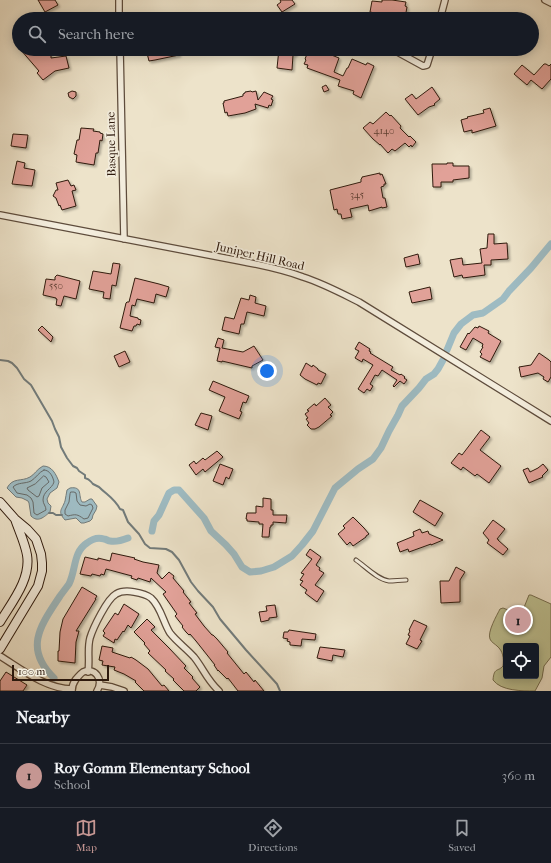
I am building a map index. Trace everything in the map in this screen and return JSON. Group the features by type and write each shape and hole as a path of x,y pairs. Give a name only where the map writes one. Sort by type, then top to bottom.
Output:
{"street":[{"path":"119,0 119,12"},
{"path":"442,12 445,0"},
{"path":"545,0 551,3"},
{"name":"Basque Lane","path":"120,56 124,239"},
{"path":"405,56 423,66 427,65 430,56"},
{"name":"Juniper Hill Road","path":"0,215 271,267 303,277 359,302 551,421"},
{"path":"0,502 15,519 28,529 36,539 42,554 42,571 40,579 0,650"},
{"path":"0,622 21,586 26,572 27,553 15,519"},
{"path":"88,672 90,637 107,603 114,596 122,592 133,592 147,596 155,602 172,635 193,656 207,677 219,691"},
{"path":"0,656 47,684 58,688 72,690 73,684 80,674 88,672 95,673 97,675 100,680 98,688 112,686 124,691"}],"lane":[{"path":"356,560 384,579 406,580"}],"green space":[{"path":"529,595 551,604 551,657 544,666 542,678 535,691 506,688 497,684 493,680 495,671 503,666 503,679 539,679 539,643 503,643 503,655 501,650 491,641 489,636 490,632 500,609 503,608 521,615"}],"water":[{"path":"43,466 49,467 55,473 59,482 57,488 50,493 47,499 51,506 50,512 39,519 36,519 31,516 28,501 16,497 7,488 12,482 30,477"},
{"path":"70,488 77,488 82,502 92,499 97,506 90,521 81,523 76,518 65,520 61,514 67,490"}],"building":[{"path":"38,0 55,0 58,5 45,12"},
{"path":"280,0 292,0 295,4 282,12 277,5 281,2"},
{"path":"382,0 392,0 406,2 406,12 370,12 372,1 382,2"},
{"path":"26,56 51,56 51,58 66,56 69,68 55,71 43,80 37,73 39,71"},
{"path":"148,56 174,56 149,61"},
{"path":"278,56 293,56 292,70 277,68"},
{"path":"306,56 334,56 339,58 334,72 343,76 352,59 366,65 368,63 374,66 361,98 353,94 354,91 338,86 340,80 307,68 308,65 304,64"},
{"path":"544,64 549,66 551,64 551,79 542,89 531,80 527,85 514,74 522,65 534,75"},
{"path":"326,85 329,90 324,92 322,87"},
{"path":"432,87 440,99 434,104 435,105 429,107 418,115 405,99 412,94 416,99"},
{"path":"72,91 76,92 76,96 73,99 69,97 68,93"},
{"path":"256,91 258,100 264,92 273,96 271,99 273,100 271,106 269,105 268,108 255,104 256,109 245,113 228,116 227,112 225,113 224,101 243,96 245,92"},
{"path":"490,108 496,126 472,133 472,130 464,132 461,120 484,113 483,110"},
{"path":"386,112 390,116 391,115 401,126 400,128 409,137 410,136 416,142 412,147 411,145 409,147 405,143 395,151 392,149 388,153 363,128 370,122 373,124"},
{"path":"81,128 94,129 93,131 103,134 102,141 100,140 98,153 96,153 94,165 76,162 77,155 74,154"},
{"path":"13,134 28,135 26,148 11,146"},
{"path":"17,161 25,163 24,168 35,170 32,186 12,184"},
{"path":"453,163 453,166 469,166 469,178 453,180 453,182 441,182 441,187 433,187 432,164"},
{"path":"380,173 380,175 382,174 386,184 381,187 383,198 385,198 387,207 369,211 368,205 350,209 352,217 342,219 341,214 338,214 337,209 334,210 330,190 361,182 362,177"},
{"path":"68,180 71,186 74,185 76,190 72,191 76,206 62,210 56,198 53,196 56,190 58,190 56,183"},
{"path":"488,234 494,234 494,244 507,243 508,259 491,260 491,265 484,265 485,275 463,278 462,275 454,277 450,260 462,258 463,265 482,263 480,249 487,248"},
{"path":"418,254 420,264 406,267 404,258"},
{"path":"113,263 120,264 116,286 112,285 110,299 103,298 104,292 89,289 93,271 111,274"},
{"path":"57,275 80,281 76,299 64,296 61,306 56,305 56,298 43,295 46,279 55,280"},
{"path":"135,278 169,287 166,297 156,294 154,303 137,299 135,306 132,305 130,316 141,320 140,325 137,324 134,326 132,331 120,328 126,303 129,302"},
{"path":"430,287 432,299 412,303 409,292"},
{"path":"250,295 256,297 255,303 266,306 264,316 247,312 244,324 241,324 239,334 222,330 225,317 234,319 241,298 249,300"},
{"path":"42,326 53,337 51,342 38,330"},
{"path":"479,326 489,331 488,333 501,341 490,362 480,357 482,354 480,352 483,344 473,338 466,350 460,347 468,333 469,334 475,327 478,328"},
{"path":"218,338 224,340 222,348 243,352 254,346 263,360 252,366 252,368 217,361 220,348 215,347"},
{"path":"359,342 370,349 370,353 393,367 391,370 405,377 404,378 407,380 404,384 400,381 394,387 393,386 397,380 382,370 378,376 375,375 370,384 373,386 370,391 367,389 364,393 358,389 373,365 363,359 362,362 355,358 359,351 355,349"},
{"path":"125,351 130,362 119,367 114,356"},
{"path":"539,353 551,362 551,377 548,382 538,373 521,377 519,367 531,365"},
{"path":"306,363 312,367 313,365 318,370 326,374 321,384 318,383 317,385 300,375"},
{"path":"213,381 249,396 246,403 243,402 240,411 242,412 239,419 219,411 225,397 209,390"},
{"path":"325,398 331,405 328,407 333,412 330,415 332,416 319,427 311,429 307,425 309,423 305,414 314,404 316,406"},
{"path":"201,413 212,416 208,430 195,425"},
{"path":"481,430 490,437 480,450 501,466 489,483 477,474 475,476 463,467 461,470 451,463 459,453 462,455"},
{"path":"217,451 223,457 205,472 203,469 196,475 189,465 194,461 196,464 203,458 205,460"},
{"path":"220,464 233,469 229,479 226,477 223,485 213,481"},
{"path":"543,464 548,470 542,476 543,477 529,483 523,470 528,468 530,472"},
{"path":"263,498 271,499 271,510 273,510 273,515 287,515 286,523 273,522 273,525 270,527 269,537 262,537 263,524 259,524 259,522 247,521 246,519 247,513 256,513 256,506 263,507"},
{"path":"420,500 443,513 435,526 413,512"},
{"path":"353,517 369,534 353,546 350,542 347,545 338,534 345,528 343,526"},
{"path":"493,520 505,529 497,539 508,549 503,555 487,543 489,540 483,533"},
{"path":"420,529 422,533 428,531 429,534 443,540 409,552 408,549 400,552 397,543 414,536 413,532"},
{"path":"310,549 321,557 316,565 320,568 319,570 324,573 315,585 324,591 317,602 305,593 307,590 300,585 303,581 300,580 304,574 301,573 312,559 306,555"},
{"path":"112,553 159,565 157,573 162,579 169,572 174,576 173,578 184,591 183,592 191,602 189,603 197,613 195,614 204,626 228,652 227,653 244,674 246,672 264,691 238,691 228,678 227,679 218,671 196,641 182,627 183,626 175,616 177,614 163,594 166,592 151,578 150,582 138,578 137,580 131,578 132,576 106,569 104,575 101,574 100,576 80,574 85,557 110,561"},
{"path":"456,567 465,572 460,580 460,602 441,603 440,581 449,581"},
{"path":"82,587 97,596 76,631 79,631 76,642 75,663 58,661 60,632 63,619"},
{"path":"124,604 139,614 131,628 128,625 117,640 115,639 114,643 103,636 105,633 103,631 115,613 118,615"},
{"path":"275,605 277,617 269,618 269,620 261,622 259,612 267,611 266,606"},
{"path":"147,619 155,627 151,630 186,666 184,668 200,687 196,691 184,691 165,671 166,670 148,653 150,651 144,644 145,643 134,632"},
{"path":"414,620 427,626 420,640 422,641 417,649 406,644 410,636 408,635 409,630"},
{"path":"289,630 316,634 315,640 302,639 301,646 290,645 290,642 287,641 288,639 283,638 284,632 288,632"},
{"path":"102,646 113,648 112,652 130,658 131,657 136,660 148,669 162,686 164,685 169,691 144,691 135,682 136,681 114,670 115,667 102,665 103,661 99,660"},
{"path":"320,647 345,650 343,657 333,655 332,661 317,658"},
{"path":"6,672 27,685 23,691 0,691 0,681"}],"waterway":[{"path":"447,350 454,333 461,324 473,315 483,313 503,299 551,244"},
{"path":"0,360 12,363 24,379 31,385 52,421 59,437 61,447 73,466 85,475 85,478 99,487 115,502 120,509 123,510 128,522 139,534 145,544 150,548 166,549 172,552 179,560 191,582 213,607 220,619 246,650 277,684 280,691"},
{"path":"152,531 154,521 159,515 169,493 174,490 179,490 204,518 211,531 234,554 242,567 250,572 261,571 274,567 292,556 313,531 335,488 373,459 381,448 402,406 426,379 434,374 443,360"},
{"path":"49,513 62,515"},
{"path":"54,678 39,657 37,647 38,637 47,617 69,584 79,551 91,540 102,538 109,541 114,541 128,538"}],"place":[{"name":"Roy Gomm Elementary School","path":"518,620"}]}
